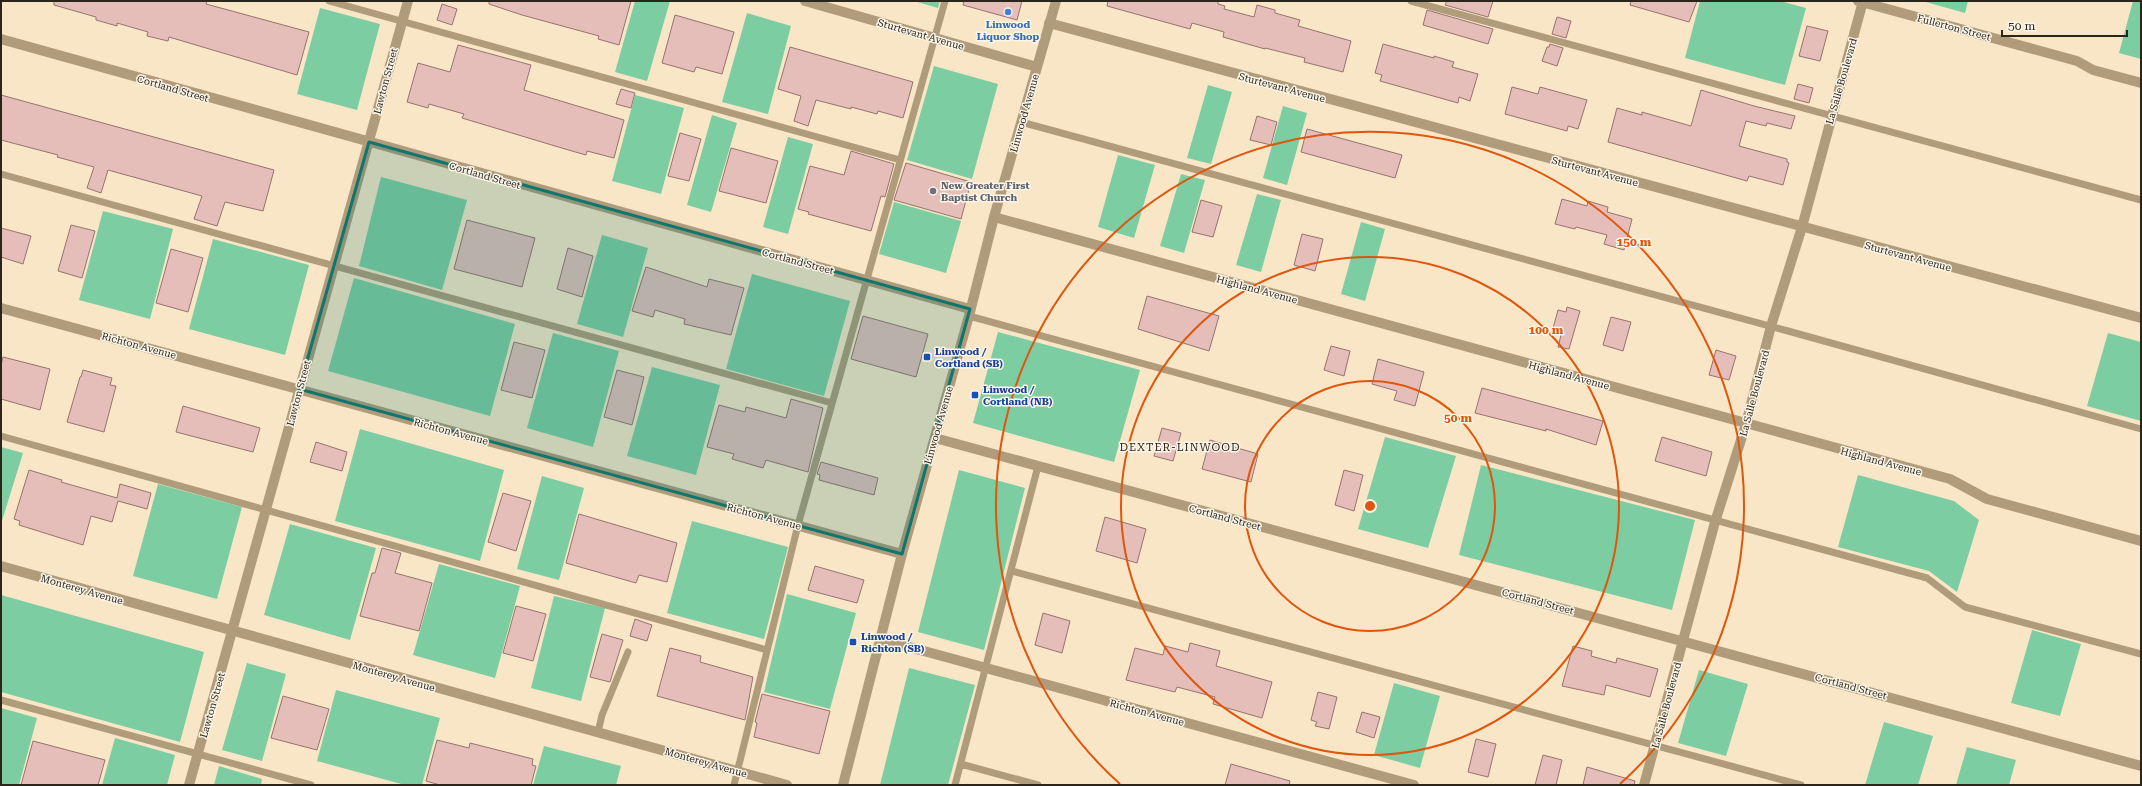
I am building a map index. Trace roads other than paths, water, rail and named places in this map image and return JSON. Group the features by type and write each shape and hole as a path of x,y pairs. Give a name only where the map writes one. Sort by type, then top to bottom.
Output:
{"street":[{"name":"Lawton Street","path":"189,785 408,1"},
{"name":"Sturtevant Avenue","path":"805,1 1037,67"},
{"path":"1049,23 1056,1"},
{"name":"La Salle Boulevard","path":"1644,785 1716,522 1746,424 1772,326 1802,227 1862,1"},
{"name":"Fullerton Street","path":"1862,1 2076,61 2093,70 2141,83"},
{"name":"Sturtevant Avenue","path":"1049,23 2141,318"},
{"name":"Linwood Avenue","path":"843,785 902,554 935,438 994,217 1049,23"},
{"name":"Cortland Street","path":"1,39 866,279 969,313"},
{"name":"Highland Avenue","path":"994,217 1950,479 1987,499 2141,541"},
{"name":"Richton Avenue","path":"1,308 902,554"},
{"name":"Cortland Street","path":"935,438 1683,640 2141,766"},
{"name":"Monterey Avenue","path":"1,566 787,785"},
{"name":"Richton Avenue","path":"880,639 1414,785"}],"lane":[{"path":"329,1 900,160"},
{"path":"734,785 798,525 945,1"},
{"path":"1411,1 2141,200"},
{"path":"1021,122 1772,326 2141,429"},
{"path":"1,174 832,403"},
{"path":"969,313 1716,522 1927,578 1965,607 2141,654"},
{"path":"1,436 767,650"},
{"path":"955,785 1012,571 1038,466"},
{"path":"1012,571 1801,785"},
{"path":"598,732 602,715 628,652"},
{"path":"1,700 311,785"},
{"path":"961,764 1038,785"}],"place":[{"name":"Linwood Liquor Shop","path":"1008,12"},
{"name":"New Greater First Baptist Church","path":"933,191"},
{"name":"Linwood / Cortland (SB)","path":"927,357"},
{"name":"Linwood / Cortland (NB)","path":"975,395"},
{"name":"Linwood / Richton (SB)","path":"853,642"}],"district":[{"name":"DEXTER-LINWOOD","path":"1180,447"}]}
